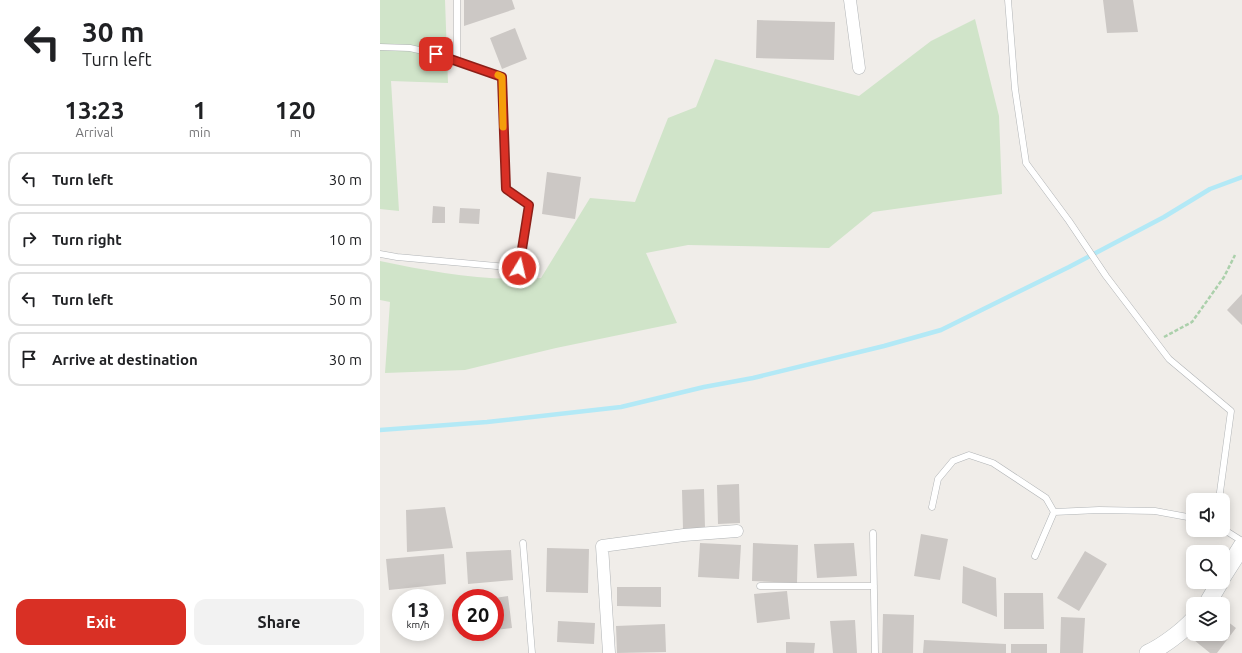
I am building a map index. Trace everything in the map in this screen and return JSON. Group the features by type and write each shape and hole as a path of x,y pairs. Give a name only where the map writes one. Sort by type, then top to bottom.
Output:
{"street":[{"path":"850,0 859,68"},
{"path":"609,653 602,546 684,535 737,531"},
{"path":"1230,565 1242,546"},
{"path":"1148,653 1153,651 1186,626"}],"lane":[{"path":"456,61 457,0"},
{"path":"1008,0 1015,89 1026,164 1069,221 1106,276 1169,359 1231,412 1220,493"},
{"path":"380,47 410,48 436,54 502,77 506,189 529,205 519,268 397,258 380,254"},
{"path":"932,506 938,479 953,461 969,455 993,463 1046,498 1054,512"},
{"path":"1054,512 1099,510 1155,511 1186,517"},
{"path":"1035,556 1054,512"},
{"path":"873,533 875,653"},
{"path":"1230,533 1242,541"},
{"path":"523,543 532,653"},
{"path":"760,586 874,586"}],"path":[{"path":"1156,342 1192,322 1224,277 1235,255"}],"green space":[{"path":"380,0 445,0 448,83 391,81 399,211 380,209"},
{"path":"975,19 999,116 1002,194 873,212 829,248 688,245 646,253 677,323 556,348 465,370 385,373 390,302 380,300 380,261 460,275 501,279 541,278 590,198 635,202 668,118 696,107 715,59 859,96 931,41"}],"building":[{"path":"464,0 512,0 515,9 464,26"},
{"path":"1103,0 1133,0 1138,32 1107,33"},
{"path":"757,20 835,22 834,60 756,58"},
{"path":"515,28 527,59 502,69 490,38"},
{"path":"547,172 581,177 575,219 542,214"},
{"path":"433,206 445,207 445,223 432,223"},
{"path":"460,208 480,209 479,224 459,223"},
{"path":"1242,294 1242,325 1227,310"},
{"path":"739,484 740,523 718,524 717,485"},
{"path":"704,489 705,528 683,529 682,490"},
{"path":"445,507 453,548 407,552 406,510"},
{"path":"921,534 948,539 940,580 914,576"},
{"path":"700,543 741,545 739,579 698,577"},
{"path":"753,543 798,545 797,583 752,581"},
{"path":"854,543 857,576 817,578 814,544"},
{"path":"547,548 589,549 588,593 546,592"},
{"path":"511,550 513,580 468,584 466,552"},
{"path":"1085,551 1107,564 1079,611 1057,598"},
{"path":"444,554 446,584 389,590 386,559"},
{"path":"963,566 996,578 997,617 962,603"},
{"path":"617,587 661,587 661,607 617,606"},
{"path":"787,591 790,619 757,623 754,594"},
{"path":"1004,593 1043,593 1044,629 1004,629"},
{"path":"508,596 512,628 504,629 504,597"},
{"path":"883,614 914,615 913,653 882,653"},
{"path":"1061,617 1085,618 1083,653 1060,653"},
{"path":"855,620 857,653 833,653 830,621"},
{"path":"558,621 595,623 594,644 557,642"},
{"path":"1230,623 1236,628 1230,636"},
{"path":"665,624 666,652 617,653 616,626"},
{"path":"924,640 1006,644 1006,653 923,653"},
{"path":"1195,641 1226,641 1217,653 1210,653"},
{"path":"786,642 815,643 814,653 786,653"},
{"path":"1011,644 1047,644 1047,653 1011,653"}],"waterway":[{"path":"380,430 487,422 621,407 704,387 753,378 884,346 941,330 1069,267 1164,217 1210,189 1242,177"}],"slow traffic":[{"path":"498,75 502,77 503,127"}],"route":[{"path":"436,54 502,77 506,189 529,205 519,268"}]}
